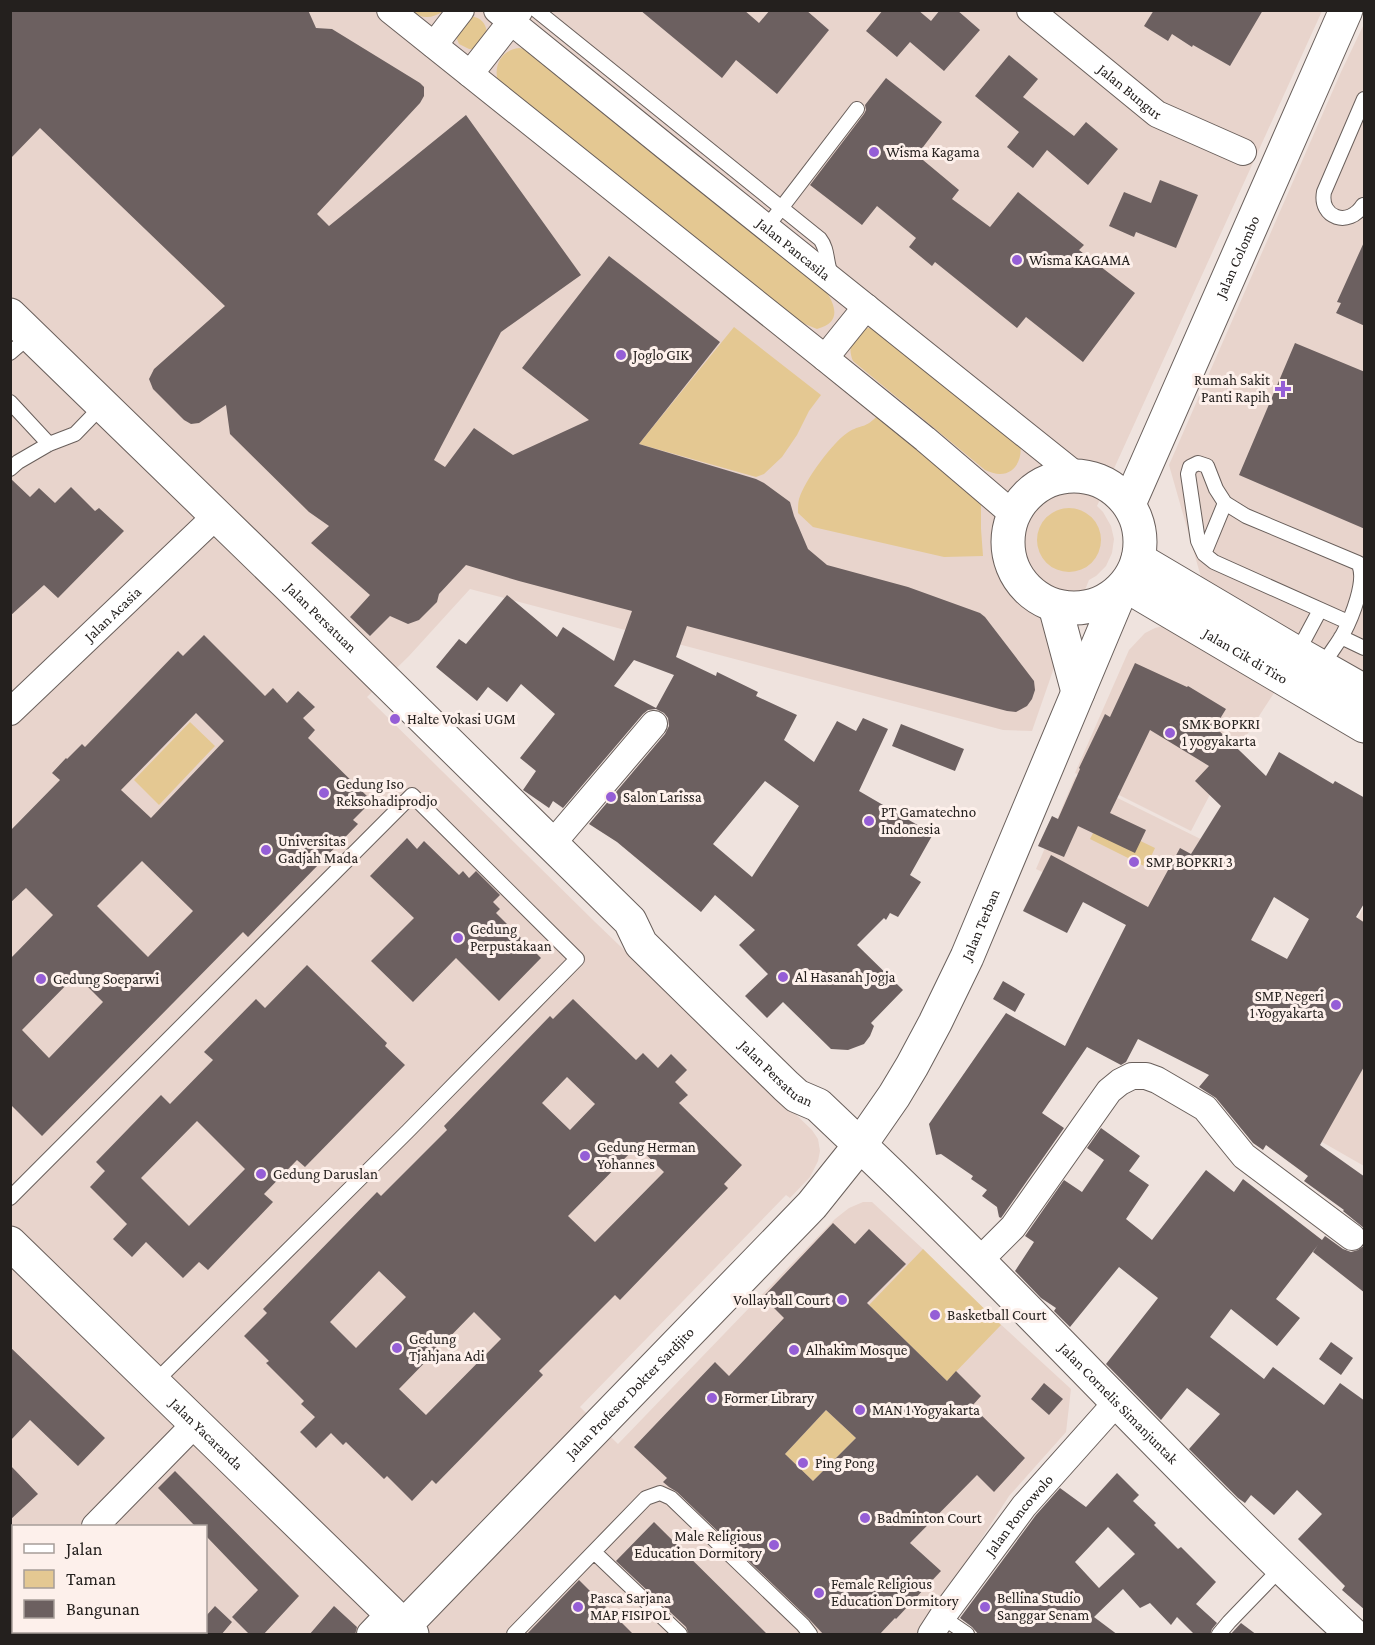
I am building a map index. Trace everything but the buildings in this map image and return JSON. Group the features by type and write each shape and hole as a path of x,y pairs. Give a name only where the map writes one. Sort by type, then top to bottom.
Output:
{"main road":[{"name":"Jalan Colombo","path":"1129,504 1346,10"},
{"name":"Jalan Persatuan","path":"17,335 103,405 630,921 653,930 806,1078 818,1105"},
{"path":"1077,476 1098,480 1108,485 1129,504 1137,520 1140,550 1128,578 1106,600 1086,608 1076,609 1055,606 1036,597 1028,590 1016,574 1008,542 1014,515 1024,499 1052,479 1077,476"},
{"name":"Jalan Cik di Tiro","path":"1128,578 1310,659 1365,691"},
{"name":"Jalan Cik di Tiro","path":"1128,578 1365,726"},
{"name":"Jalan Terban","path":"860,1145 907,1075 947,998 1128,578"},
{"path":"1055,606 1078,692"},
{"name":"Jalan Cornelis Simanjuntak","path":"818,1105 979,1262 1281,1568 1352,1635"},
{"name":"Jalan Profesor Dokter Sardjito","path":"394,1627 804,1213 860,1145"},
{"name":"Jalan Yacaranda","path":"10,1244 154,1383 394,1627"}],"street":[{"path":"390,10 825,358 1014,515"},
{"path":"434,45 461,10"},
{"name":"Jalan Pancasila","path":"470,74 509,14 673,138 773,218 837,285 1077,476"},
{"name":"Jalan Bungur","path":"1040,14 1157,114 1243,152"},
{"path":"825,358 866,307"},
{"name":"Jalan Acasia","path":"10,712 217,515"},
{"path":"552,844 654,724"},
{"path":"979,1262 1013,1227 1109,1091 1132,1076 1157,1080 1205,1108 1244,1155 1352,1238"},
{"name":"Jalan Poncowolo","path":"937,1626 1024,1506 1116,1403"},
{"path":"97,1525 195,1424"}],"lane":[{"path":"536,10 673,138"},
{"path":"1363,205 1355,215 1343,218 1329,212 1324,206 1323,199 1365,99"},
{"path":"773,218 857,109"},
{"path":"10,402 49,444"},
{"path":"10,469 49,444 75,434 103,405"},
{"path":"1320,610 1310,659 1328,655 1341,637 1348,622 1363,587 1361,567 1354,560 1246,516 1225,503 1216,489 1207,465 1198,463 1193,465 1188,474 1198,541 1204,554 1214,562 1348,622"},
{"path":"1204,554 1225,503"},
{"path":"1341,637 1365,648"},
{"path":"10,1198 412,795 578,959 154,1383"},
{"path":"514,1635 646,1498 660,1493 670,1498 810,1635"},
{"path":"594,1552 680,1635"},
{"path":"1219,1635 1281,1568"},
{"path":"937,1626 967,1635"}],"shaded area":[{"name":"Universitas Gadjah Mada","path":"11,11 1322,11 1097,506 1111,526 1114,539 1112,553 1106,566 1089,580 1056,662 1032,731 1003,730 470,589 409,656 367,697 595,922 812,1130 818,1139 820,1151 818,1161 810,1177 790,1198 786,1195 580,1407 618,1444 835,1219 849,1208 863,1202 872,1202 923,1249 947,1275 1071,1389 1066,1432 1009,1496 920,1634 11,1634"},
{"name":"Rumah Sakit Panti Rapih","path":"1364,24 1364,673 1201,577 1169,465"},
{"name":"SMK BOPKRI 1 yogyakarta","path":"1163,626 1274,693 1217,781 1191,831 1075,773 1129,650 1145,633"},
{"name":"SMP BOPKRI 3","path":"1075,777 1233,855 1186,942 1036,869"},
{"name":"SMP Negeri 1 Yogyakarta","path":"1364,907 1364,1166 1252,1102"}],"green space":[{"path":"443,10 435,16 427,17 411,11"},
{"path":"471,16 482,22 487,33 475,49 459,44 455,34"},
{"path":"513,49 525,49 826,291 834,309 830,323 817,329 800,322 498,82 497,70 500,59"},
{"path":"734,327 821,395 782,457 764,474 756,477 639,444"},
{"path":"872,327 1020,444 1019,459 1014,468 1000,474 985,470 853,361 850,349 853,339 860,331"},
{"path":"878,415 981,504 983,556 944,557 813,527 798,513 802,491 828,452 843,436 867,424"},
{"path":"1063,508 1075,508 1092,517 1099,528 1101,540 1099,552 1092,563 1075,572 1063,572 1051,567 1042,558 1037,546 1037,534 1042,522 1051,513"},
{"path":"190,722 215,746 159,805 134,780"},
{"path":"1099,821 1155,848 1146,867 1090,839"},
{"name":"Basketball Court","path":"923,1249 1001,1325 947,1381 869,1305"},
{"path":"826,1410 856,1438 813,1481 785,1454"}],"place":[{"name":"Wisma Kagama","path":"874,152"},
{"name":"Wisma KAGAMA","path":"1017,260"},
{"name":"Joglo GIK","path":"621,355"},
{"name":"Rumah Sakit Panti Rapih","path":"1283,389"},
{"name":"Halte Vokasi UGM","path":"395,719"},
{"name":"SMK BOPKRI 1 yogyakarta","path":"1170,733"},
{"name":"Gedung Iso Reksohadiprodjo","path":"324,793"},
{"name":"Salon Larissa","path":"611,797"},
{"name":"PT Gamatechno Indonesia","path":"869,821"},
{"name":"Universitas Gadjah Mada","path":"266,850"},
{"name":"SMP BOPKRI 3","path":"1134,862"},
{"name":"Gedung Perpustakaan","path":"458,938"},
{"name":"Al Hasanah Jogja","path":"783,977"},
{"name":"Gedung Soeparwi","path":"41,979"},
{"name":"SMP Negeri 1 Yogyakarta","path":"1336,1005"},
{"name":"Gedung Herman Yohannes","path":"585,1156"},
{"name":"Gedung Daruslan","path":"261,1174"},
{"name":"Vollayball Court","path":"842,1300"},
{"name":"Basketball Court","path":"935,1315"},
{"name":"Gedung Tjahjana Adi","path":"397,1348"},
{"name":"Alhakim Mosque","path":"794,1350"},
{"name":"Former Library","path":"712,1398"},
{"name":"MAN 1 Yogyakarta","path":"860,1410"},
{"name":"Ping Pong","path":"803,1463"},
{"name":"Badminton Court","path":"865,1518"},
{"name":"Male Religious Education Dormitory","path":"774,1545"},
{"name":"Female Religious Education Dormitory","path":"819,1593"},
{"name":"Pasca Sarjana MAP FISIPOL","path":"578,1607"},
{"name":"Bellina Studio Sanggar Senam","path":"985,1607"}]}
